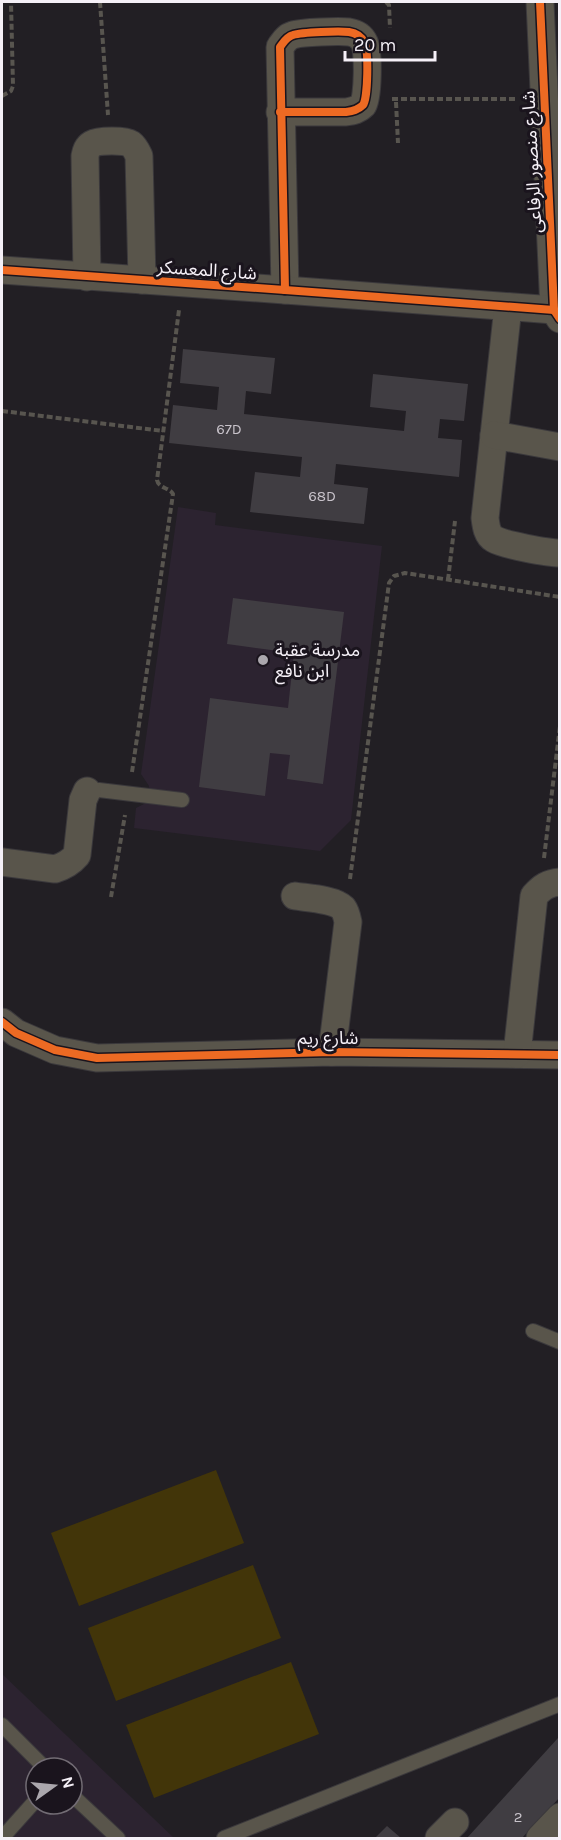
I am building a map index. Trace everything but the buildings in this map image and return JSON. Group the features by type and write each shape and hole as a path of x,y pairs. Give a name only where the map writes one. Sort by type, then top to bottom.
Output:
{"street":[{"name":"شارع منصور الرفاعى","path":"540,2 549,85 557,315"},
{"path":"280,112 355,111 362,106 366,99 365,42 357,34 346,32 295,34 286,39 280,47 280,112 285,290"},
{"path":"87,277 85,156 90,144 126,141 132,144 139,156 142,280"},
{"name":"شارع المعسكر","path":"2,270 508,307 557,315"},
{"path":"508,307 485,519 486,529 492,539 560,553"},
{"path":"494,435 560,447"},
{"path":"2,862 55,869 71,861 77,855 83,800 87,791"},
{"path":"517,1054 534,896 550,885"},
{"path":"295,896 335,903 346,913 348,922 332,1052"},
{"name":"شارع ريم","path":"2,1022 16,1033 55,1050 97,1058 332,1052 560,1055"},
{"path":"540,1839 560,1817"}],"lane":[{"path":"87,791 99,790 182,800"},
{"path":"533,1331 560,1342"},
{"path":"224,1839 560,1704"},
{"path":"2,1725 33,1756"},
{"path":"84,1806 118,1839"},
{"path":"2,1839 24,1814"}],"path":[{"path":"2,96 11,91 13,86 11,2"},
{"path":"100,2 109,142"},
{"path":"366,99 549,85"},
{"path":"111,897 173,494 160,487 157,480 183,283"},
{"path":"2,411 163,431"},
{"path":"346,913 389,583 394,576 405,573 560,597"},
{"path":"550,885 560,726"}],"shaded area":[{"name":"مدرسة عقبة ابن نافع","path":"178,507 216,513 215,525 382,546 351,820 320,851 134,828 136,808 146,803 149,786 141,774"},
{"path":"216,1470 244,1543 79,1606 51,1533"},
{"path":"253,1565 281,1638 116,1701 88,1628"},
{"path":"291,1662 319,1734 154,1798 126,1725"},
{"path":"2,1674 174,1838 2,1838"}],"cycle path":[{"path":"540,2 554,310 560,319"},
{"path":"280,112 346,112 363,105 367,84 367,63 366,46 361,38 349,32 304,33 289,37 280,47 285,290"},
{"path":"2,270 554,310"},
{"path":"2,1022 16,1033 55,1050 97,1058 332,1052 560,1055"}],"place":[{"name":"مدرسة عقبة ابن نافع","path":"263,660"}]}
